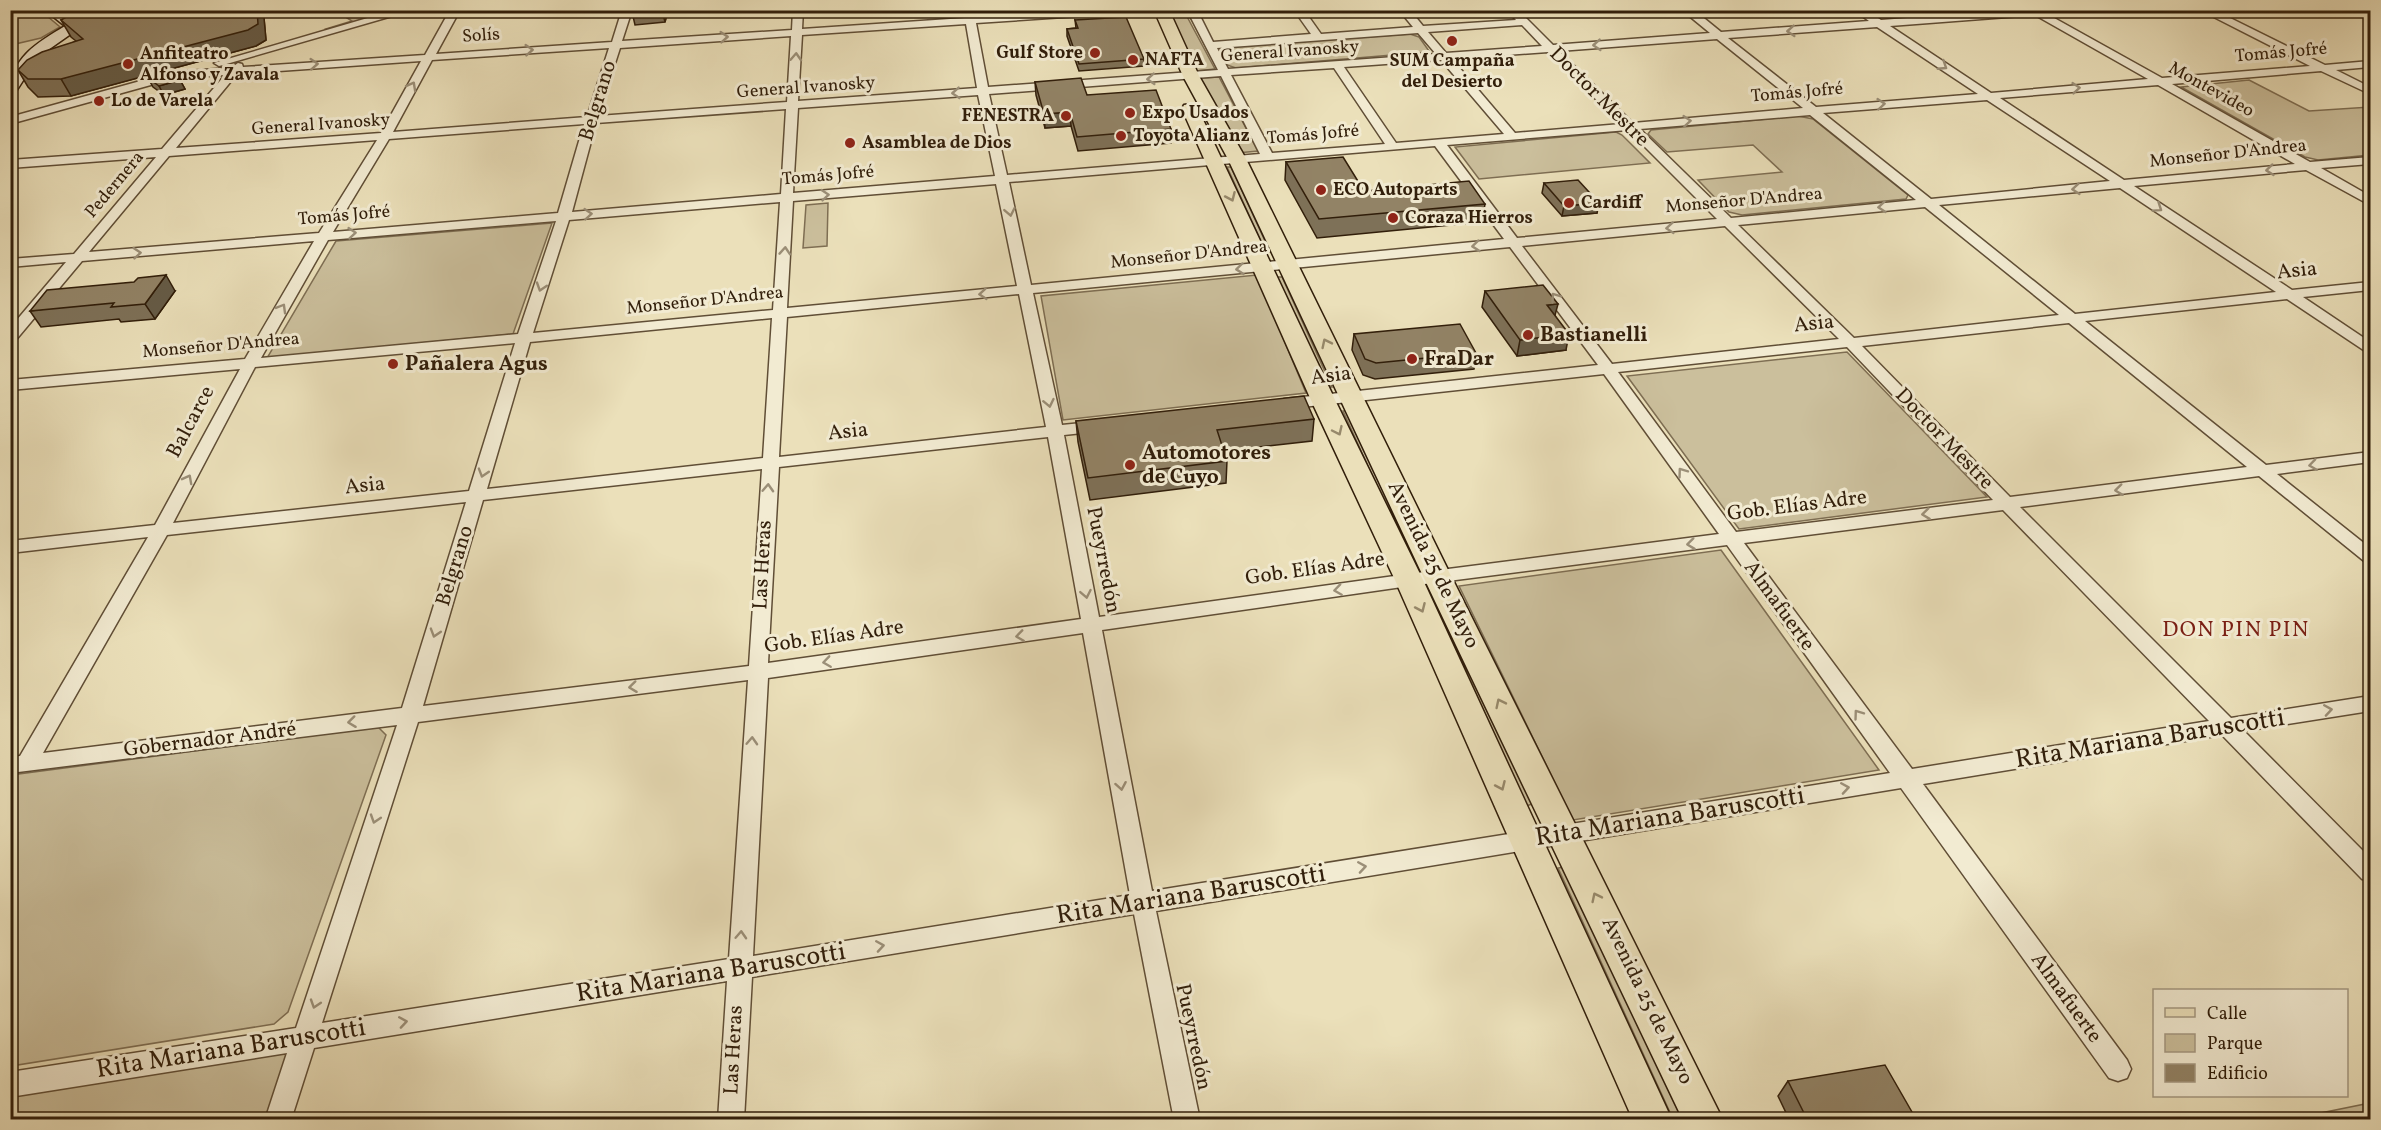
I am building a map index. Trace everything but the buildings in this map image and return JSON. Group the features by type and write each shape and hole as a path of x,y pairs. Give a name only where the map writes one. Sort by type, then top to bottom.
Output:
{"main road":[{"path":"51,10 66,22 76,25"},
{"path":"10,90 33,54 52,39 99,10"},
{"name":"Avenida 25 de Mayo","path":"1144,10 1183,76 1226,160 1275,266 1323,399 1565,834 1704,1119"},
{"name":"Avenida 25 de Mayo","path":"1161,10 1183,76"},
{"name":"Avenida 25 de Mayo","path":"1275,266 1351,396 1526,840 1653,1119"}],"street":[{"path":"10,121 408,10"},
{"name":"Balcarce","path":"18,764 160,531 250,363 384,136 455,10"},
{"name":"Belgrano","path":"278,1119 410,715 524,338 627,10"},
{"name":"Las Heras","path":"730,1119 798,10"},
{"name":"Solís","path":"173,75 428,56 797,33 970,16 1124,10"},
{"path":"1192,10 1268,157"},
{"path":"1299,10 1318,37"},
{"path":"1404,10 1512,136"},
{"name":"Doctor Mestre","path":"1512,10 1850,342 2370,872"},
{"path":"1686,10 2370,557"},
{"path":"1859,10 2370,348"},
{"name":"General Ivanosky","path":"10,164 2059,10"},
{"path":"2205,10 2370,91"},
{"name":"Montevideo","path":"2035,11 2370,201"},
{"name":"Pueyrredón","path":"970,16 983,91 1004,179 1055,431 1143,903 1187,1119"},
{"path":"1209,45 1524,22"},
{"name":"Pedernera","path":"10,338 246,55"},
{"name":"Tomás Jofré","path":"10,263 2370,64"},
{"path":"1337,65 1393,147"},
{"name":"Almafuerte","path":"1438,142 1608,369 2118,1069"},
{"name":"Monseñor D'Andrea","path":"10,385 781,314 2370,160"},
{"name":"Asia","path":"1263,406 2370,286"},
{"name":"Asia","path":"10,547 476,497 1121,423"},
{"name":"Gob. Elías Adre","path":"410,715 756,672 1423,578 2370,457"},
{"name":"Rita Mariana Baruscotti","path":"10,1084 739,969 2370,703"},
{"name":"Gobernador André","path":"18,764 410,715"}],"green space":[{"path":"41,11 60,27 41,38 11,45 10,14"},
{"path":"336,11 399,11 328,30 326,29 352,21"},
{"path":"1166,11 1184,11 1215,69 1196,71"},
{"path":"1410,34 1419,37 1429,51 1236,68 1227,65 1219,51 1226,47"},
{"path":"1219,77 1258,151 1237,153 1200,78"},
{"path":"2249,80 2309,111 2370,107 2370,155 2318,160 2305,157 2181,87"},
{"path":"1798,116 1813,119 1908,195 1906,199 1742,215 1729,212 1698,180 1782,172 1753,145 1667,152 1648,134 1651,130"},
{"path":"1616,132 1622,135 1650,163 1479,179 1455,147"},
{"path":"1227,167 1231,167 1270,252 1266,252"},
{"path":"828,203 827,246 803,248 806,205"},
{"path":"552,223 513,334 267,358 336,241"},
{"path":"1257,275 1306,393 1063,420 1041,296"},
{"path":"1277,277 1282,277 1332,387 1327,387"},
{"path":"1847,352 1987,497 1739,529 1627,376"},
{"path":"1348,410 1415,556 1409,557 1343,411"},
{"path":"1721,550 1879,770 1573,820 1459,586"},
{"path":"1430,598 1436,598 1532,804 1526,806"},
{"path":"378,727 386,735 288,1012 274,1024 11,1066 11,775"},
{"path":"1564,867 1682,1119 1673,1119 1558,868"},
{"path":"304,1038 278,1119 11,1120 11,1084"},
{"path":"2370,1103 2370,1119 2291,1119"}],"railway":[{"path":"10,69 36,62"}],"place":[{"name":"SUM Campaña del Desierto","path":"1452,41"},
{"name":"Gulf Store","path":"1095,53"},
{"name":"NAFTA","path":"1133,60"},
{"name":"Anfiteatro Alfonso y Zavala","path":"128,64"},
{"name":"Lo de Varela","path":"99,101"},
{"name":"Expo Usados","path":"1130,113"},
{"name":"FENESTRA","path":"1066,116"},
{"name":"Toyota Alianz","path":"1121,136"},
{"name":"Asamblea de Dios","path":"850,143"},
{"name":"ECO Autoparts","path":"1321,190"},
{"name":"Cardiff","path":"1569,203"},
{"name":"Coraza Hierros","path":"1393,218"},
{"name":"Bastianelli","path":"1528,335"},
{"name":"FraDar","path":"1412,359"},
{"name":"Pañalera Agus","path":"393,364"},
{"name":"Automotores de Cuyo","path":"1130,465"}],"district":[{"name":"DON PIN PIN","path":"2236,630"}]}
